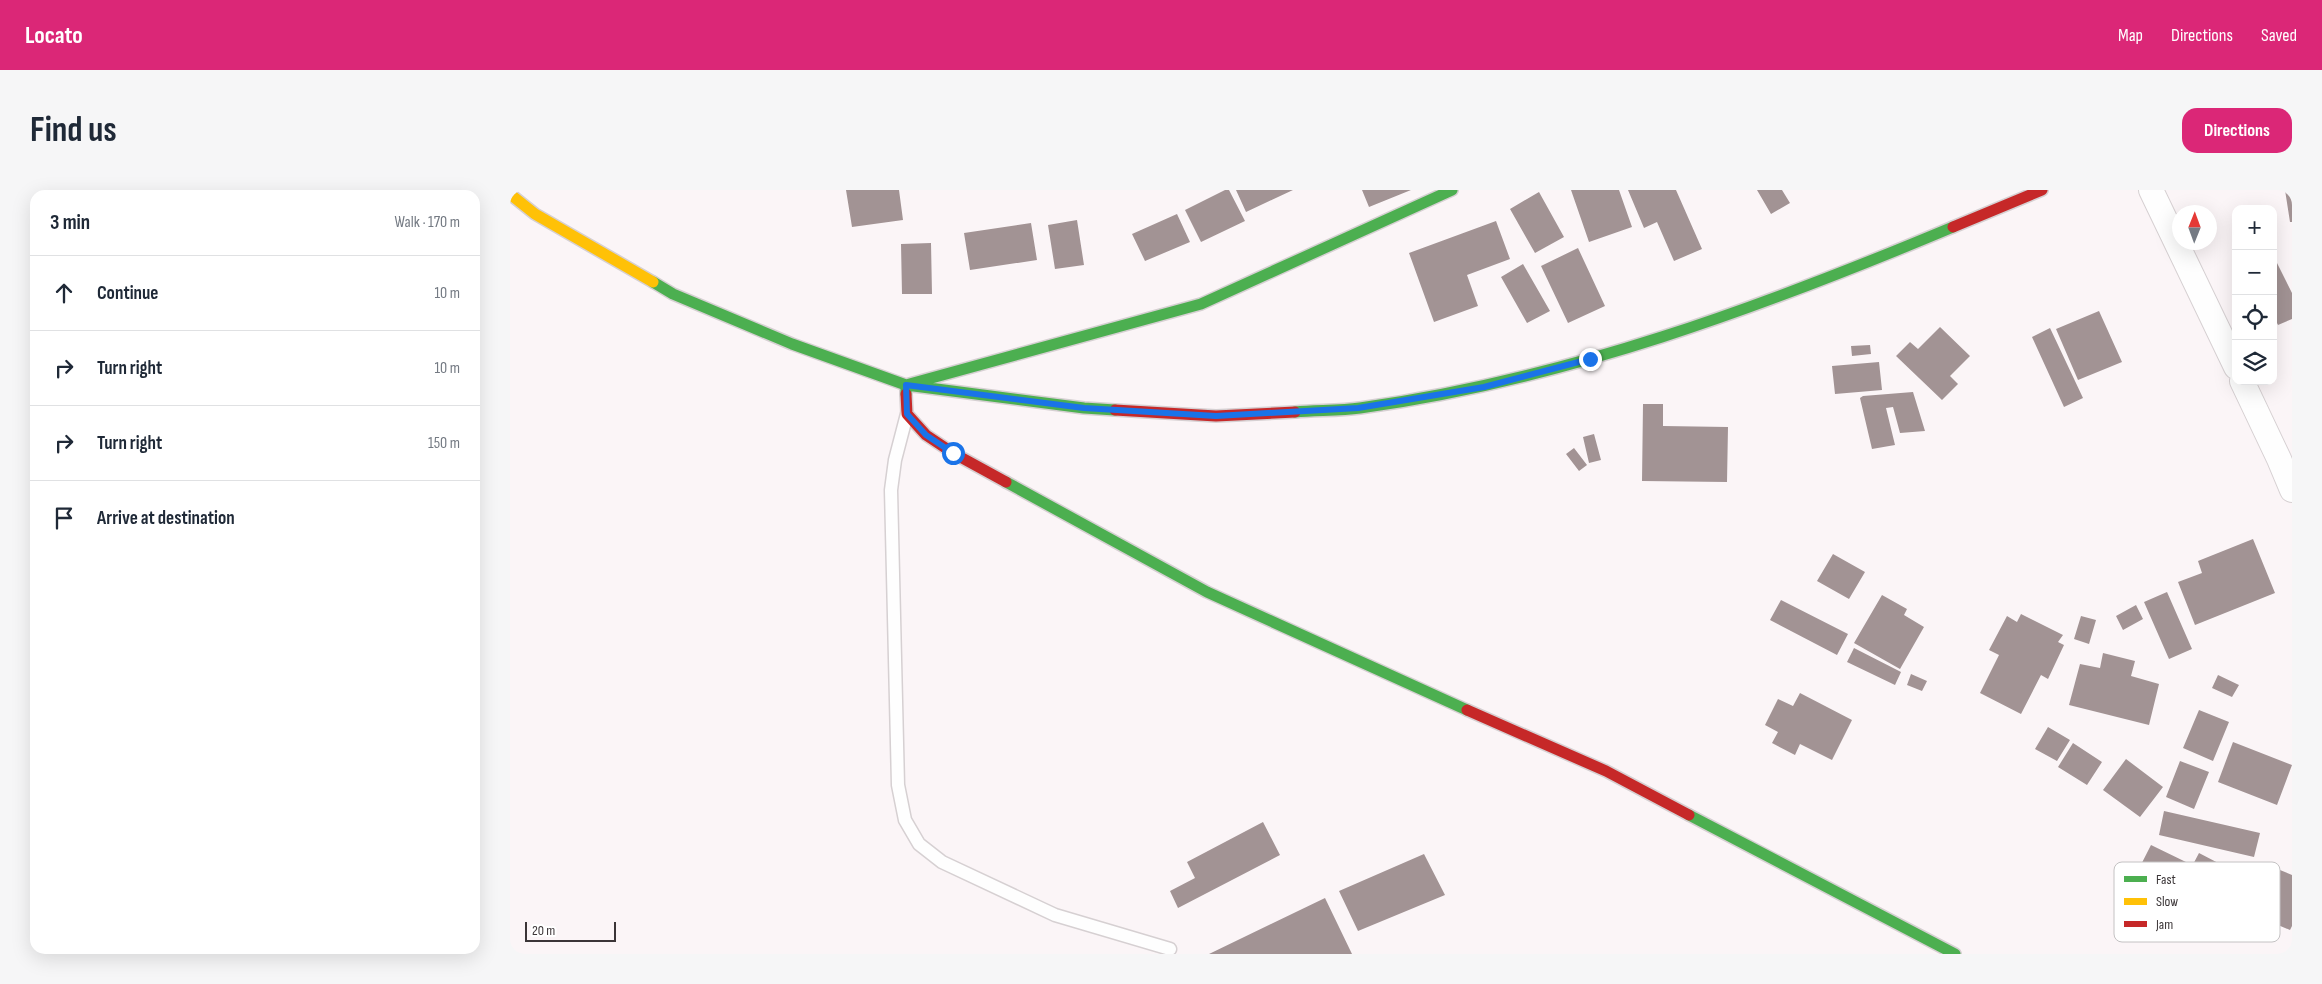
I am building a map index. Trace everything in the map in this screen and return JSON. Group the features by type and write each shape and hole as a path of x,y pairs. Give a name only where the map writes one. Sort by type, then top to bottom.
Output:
{"street":[{"path":"906,385 1201,304 1452,190"},
{"path":"510,194 535,214 674,294 792,344 906,385 1084,408 1216,416 1358,408 1475,389 1590,359 1772,299 1889,254 2042,190"},
{"path":"2151,190 2232,359"},
{"path":"906,385 907,414 926,435 953,453 1207,592 1606,772 1955,954"},
{"path":"2244,385 2280,459 2292,490"}],"lane":[{"path":"907,414 891,490 898,785 905,820 919,844 942,862 1055,915 1170,948"}],"building":[{"path":"846,190 899,190 903,220 852,227"},
{"path":"1225,190 1229,190 1245,221 1201,242 1185,210"},
{"path":"1236,190 1293,190 1246,212"},
{"path":"1362,190 1411,190 1369,207"},
{"path":"1571,190 1619,190 1632,227 1589,242"},
{"path":"1628,190 1676,190 1702,249 1674,261 1657,222 1644,228"},
{"path":"1757,190 1782,190 1790,203 1771,214"},
{"path":"2285,190 2292,190 2292,222 2290,222"},
{"path":"1539,192 1564,237 1535,253 1510,209"},
{"path":"1177,214 1190,242 1145,261 1132,234"},
{"path":"1077,220 1084,265 1055,269 1048,225"},
{"path":"1496,221 1510,259 1467,275 1478,306 1434,322 1409,253"},
{"path":"1031,223 1037,260 970,270 964,233"},
{"path":"931,243 932,294 902,294 901,244"},
{"path":"1578,248 1605,306 1568,323 1541,266"},
{"path":"2277,263 2292,293 2292,319 2278,325"},
{"path":"1523,264 1550,311 1527,323 1501,277"},
{"path":"2099,311 2122,362 2078,380 2056,329"},
{"path":"1940,327 1970,356 1950,376 1958,384 1942,400 1896,356 1910,342 1918,349"},
{"path":"2050,328 2083,398 2064,407 2032,337"},
{"path":"1870,345 1871,354 1852,356 1851,346"},
{"path":"1879,362 1882,390 1835,394 1832,366"},
{"path":"1913,392 1925,431 1900,433 1893,407 1886,408 1895,445 1872,449 1860,398 1863,396"},
{"path":"1643,404 1663,404 1663,426 1728,427 1727,482 1642,481"},
{"path":"1594,434 1601,460 1589,463 1583,437"},
{"path":"1574,448 1587,465 1579,471 1566,454"},
{"path":"2253,539 2275,593 2195,625 2178,582 2202,573 2198,561"},
{"path":"1833,554 1865,572 1849,599 1817,581"},
{"path":"2167,592 2192,649 2169,659 2144,602"},
{"path":"1882,595 1907,609 1904,615 1924,627 1900,669 1854,643"},
{"path":"1781,600 1848,634 1837,655 1770,620"},
{"path":"2136,605 2143,619 2123,630 2116,616"},
{"path":"2021,614 2063,635 2058,642 2064,645 2048,679 2041,675 2021,714 1980,693 1999,655 1989,650 2007,616 2017,622"},
{"path":"2081,616 2096,620 2089,644 2074,639"},
{"path":"1854,648 1901,672 1895,685 1847,662"},
{"path":"2103,653 2135,661 2131,676 2159,684 2149,725 2069,705 2080,664 2100,668"},
{"path":"1911,674 1927,681 1922,691 1907,685"},
{"path":"2218,675 2239,685 2232,697 2212,688"},
{"path":"1800,693 1852,720 1832,760 1800,744 1795,755 1772,743 1778,732 1765,725 1778,699 1793,706"},
{"path":"2199,710 2229,722 2213,761 2183,748"},
{"path":"2048,727 2070,740 2057,761 2035,749"},
{"path":"2233,742 2292,765 2277,805 2218,782"},
{"path":"2073,743 2102,762 2087,785 2058,767"},
{"path":"2126,759 2163,787 2140,817 2103,790"},
{"path":"2180,761 2209,772 2194,809 2166,797"},
{"path":"2164,811 2260,833 2254,857 2159,835"},
{"path":"1263,822 1280,855 1178,908 1170,891 1195,878 1187,862"},
{"path":"2151,845 2186,862 2142,862"},
{"path":"2199,853 2216,862 2194,862"},
{"path":"1424,854 1445,895 1358,931 1339,891"},
{"path":"2280,870 2292,875 2292,926 2290,930 2280,926"},
{"path":"1325,898 1352,954 1209,954"}],"traffic: fast":[{"path":"906,394 906,385 1201,304 1452,190"},
{"path":"1295,412 1352,409 1437,395 1587,360 1735,312 1881,257 1953,227"},
{"path":"653,282 673,294 792,344 906,385 1084,408 1115,410"},
{"path":"1006,482 1207,592 1467,710"},
{"path":"1689,815 1955,954"}],"traffic: slow":[{"path":"510,194 535,214 653,282"}],"traffic: jam":[{"path":"1953,227 2042,190"},
{"path":"906,394 907,414 926,435 953,453 1006,482"},
{"path":"1115,410 1216,416 1295,412"},
{"path":"1467,710 1606,771 1689,815"}],"route":[{"path":"953,453 926,435 907,414 906,385 1084,408 1216,416 1358,408 1484,387 1590,359"}]}
